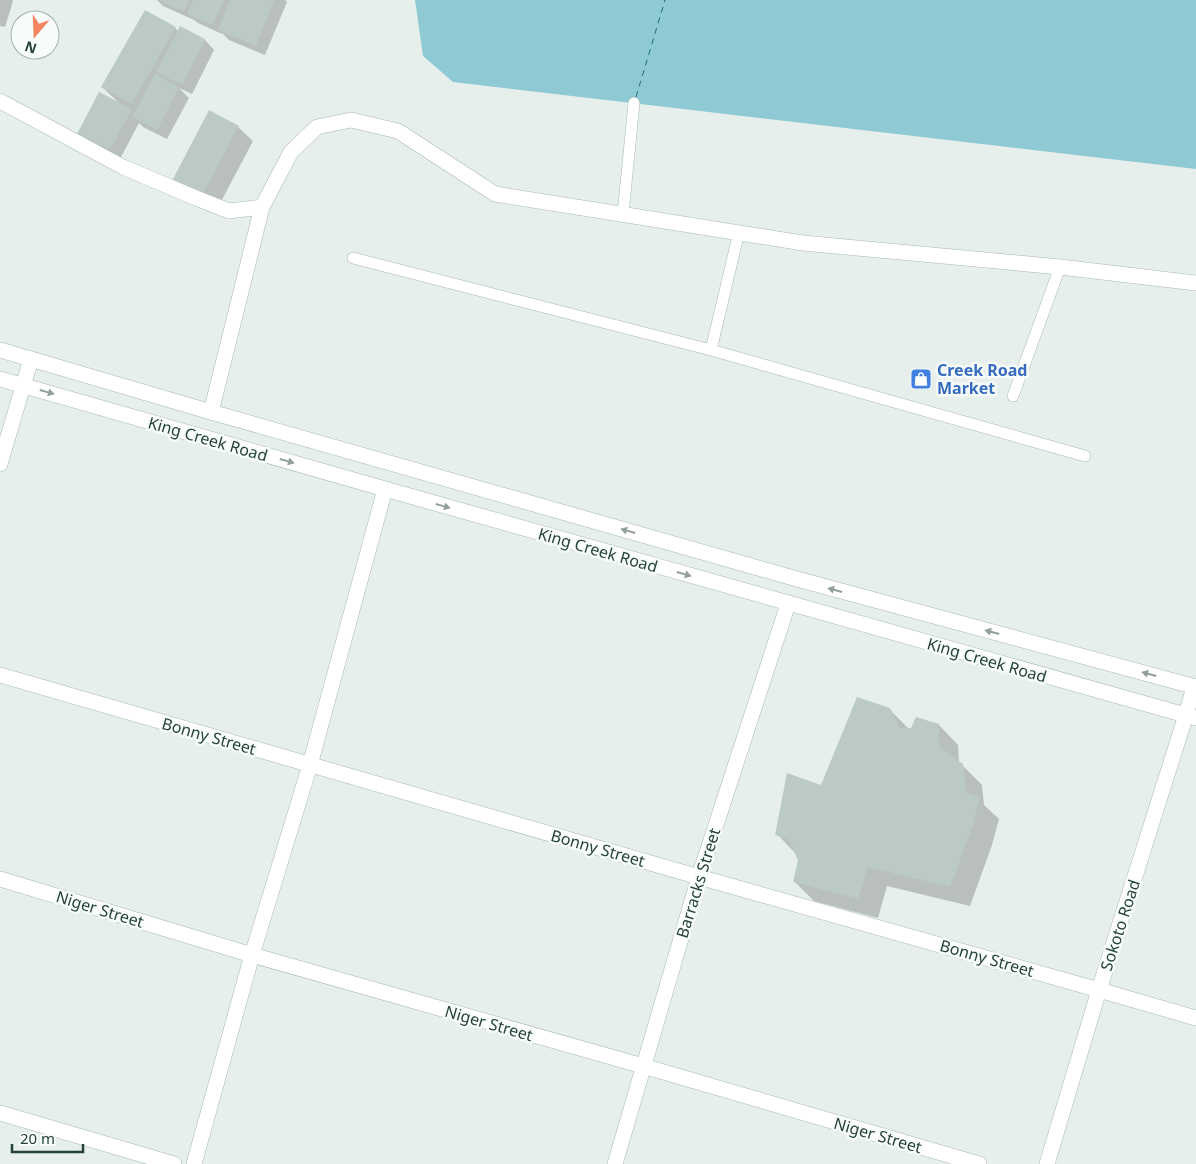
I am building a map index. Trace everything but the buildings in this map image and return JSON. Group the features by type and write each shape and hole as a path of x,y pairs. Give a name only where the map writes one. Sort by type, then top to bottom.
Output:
{"street":[{"path":"0,101 123,168 196,198 229,210 262,207"},
{"path":"211,412 262,207 291,152 317,127 351,120 398,131 495,194 802,243 1060,267 1196,283"},
{"name":"King Creek Road","path":"0,350 797,580 1195,687"},
{"path":"0,464 31,360"},
{"name":"King Creek Road","path":"0,379 1191,717"},
{"path":"194,1164 252,955 310,765 385,489"},
{"name":"Barracks Street","path":"615,1164 699,877 788,604"},
{"name":"Bonny Street","path":"0,675 1196,1018"},
{"name":"Sokoto Road","path":"1047,1164 1099,990 1191,717 1195,687"},
{"name":"Niger Street","path":"0,879 252,955 979,1164"},
{"path":"0,1112 174,1164"}],"lane":[{"path":"623,214 634,103"},
{"path":"711,350 739,232"},
{"path":"353,258 711,350 1085,456"},
{"path":"1013,396 1060,267"}],"water":[{"path":"415,0 1196,0 1196,169 453,82 423,56"}],"ferry route":[{"path":"636,97 665,0"}],"place":[{"name":"Creek Road Market","path":"921,379"}]}
